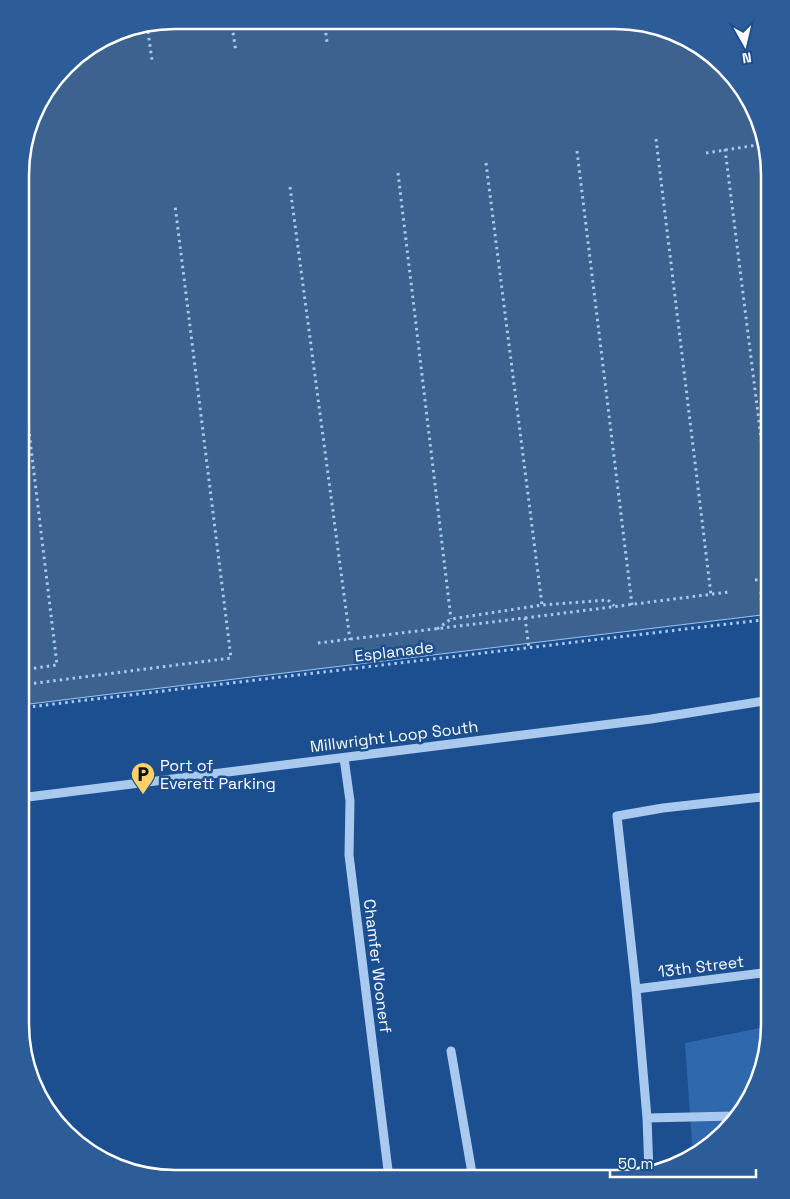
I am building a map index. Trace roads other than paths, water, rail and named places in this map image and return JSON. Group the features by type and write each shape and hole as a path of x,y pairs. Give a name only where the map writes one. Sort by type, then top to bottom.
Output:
{"street":[{"name":"Millwright Loop South","path":"29,797 651,719 761,701"},
{"name":"Chamfer Woonerf","path":"344,758 350,801 349,856 388,1170"},
{"path":"649,1166 647,1118 636,989 617,816 663,808 761,797"},
{"name":"13th Street","path":"636,989 761,973"},
{"path":"451,1051 471,1170"},
{"path":"647,1118 728,1116"}],"place":[{"name":"Port of Everett Parking","path":"143,795"}]}
